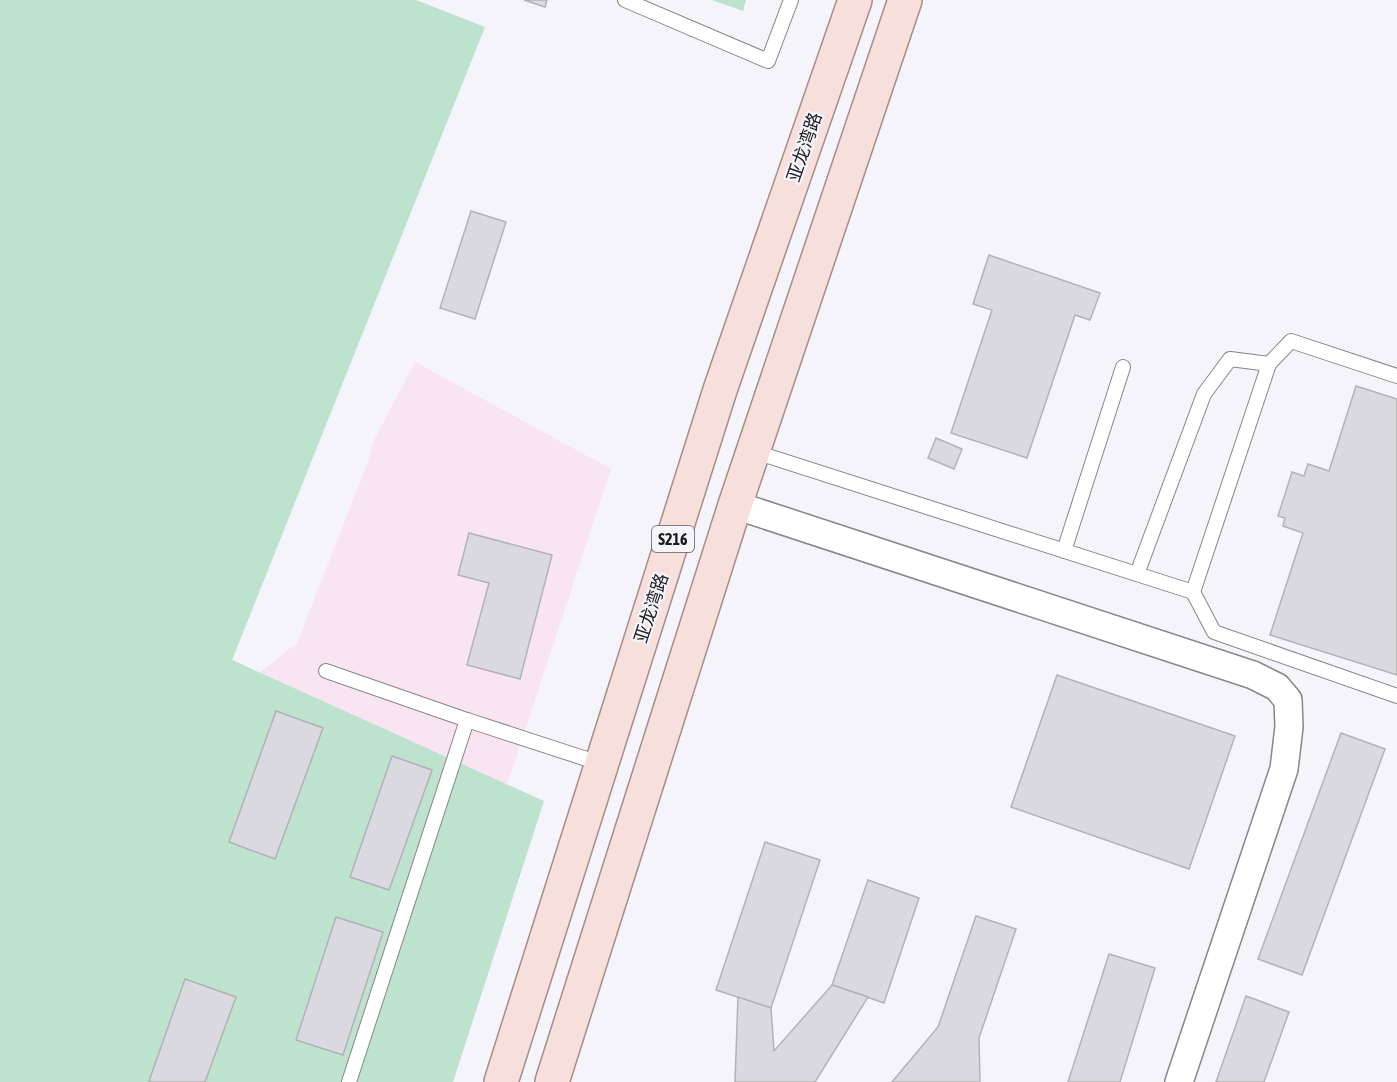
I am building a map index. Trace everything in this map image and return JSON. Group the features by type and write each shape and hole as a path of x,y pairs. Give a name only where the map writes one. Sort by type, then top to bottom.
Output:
{"main road":[{"name":"亚龙湾路","path":"501,1082 720,390 855,0"},
{"name":"S216","path":"552,1082 735,504 905,0"}],"street":[{"path":"735,504 1253,675 1276,687 1288,700 1284,769 1179,1082"}],"lane":[{"path":"624,0 768,61 791,0"},
{"path":"1193,592 1269,364 1291,341 1397,376"},
{"path":"1137,574 1204,394 1230,359 1269,364"},
{"path":"1064,551 1123,367"},
{"path":"752,452 1193,592 1214,632 1397,696"},
{"path":"326,671 602,764"},
{"path":"349,1082 467,720"}],"shaded area":[{"path":"415,362 611,469 409,1082 0,1082 0,876 297,643 368,462 374,440"}],"green space":[{"path":"0,0 416,0 485,27 232,660 544,801 453,1082 0,1082"},
{"path":"712,0 746,0 743,11"}],"building":[{"path":"524,0 547,0 545,7"},
{"path":"471,211 506,222 475,319 440,308"},
{"path":"989,255 1100,293 1090,320 1075,315 1027,458 951,433 992,310 973,304"},
{"path":"1356,386 1397,399 1397,675 1270,635 1303,533 1283,526 1285,518 1278,516 1292,472 1304,476 1308,464 1329,471"},
{"path":"936,438 962,449 954,469 928,458"},
{"path":"469,533 552,555 520,679 467,665 489,583 458,575"},
{"path":"1057,675 1235,736 1189,869 1011,807"},
{"path":"276,711 323,728 275,859 229,842"},
{"path":"1341,733 1385,749 1302,975 1258,959"},
{"path":"392,756 432,770 389,890 350,877"},
{"path":"765,842 820,860 771,1008 716,990"},
{"path":"868,880 919,898 884,1003 832,985"},
{"path":"976,916 1016,929 979,1038 980,1082 892,1082 938,1027"},
{"path":"336,917 383,932 343,1055 296,1040"},
{"path":"1109,954 1155,968 1120,1082 1068,1082"},
{"path":"185,979 236,997 205,1082 149,1081"},
{"path":"832,985 868,997 815,1082 735,1082 738,997 771,1008 774,1051"},
{"path":"1246,996 1289,1012 1264,1082 1216,1082"}]}
